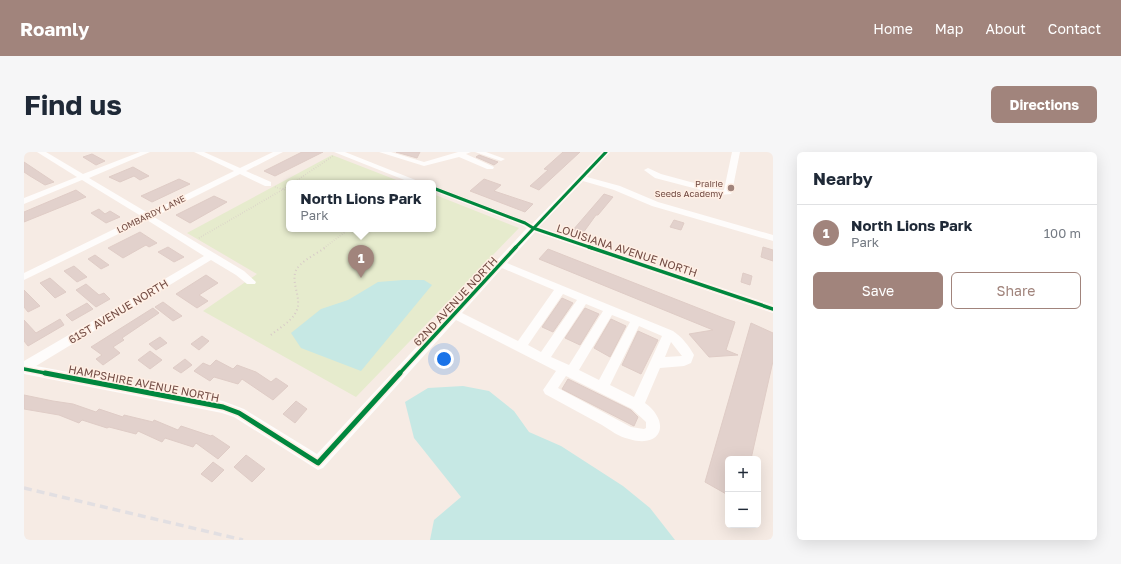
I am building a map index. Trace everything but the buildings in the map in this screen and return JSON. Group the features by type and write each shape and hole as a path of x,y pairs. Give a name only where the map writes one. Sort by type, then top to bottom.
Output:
{"street":[{"path":"42,152 240,273 251,282"},
{"path":"24,201 146,152"},
{"path":"198,152 268,184"},
{"name":"LOMBARDY LANE","path":"28,275 279,152"},
{"path":"339,152 352,154 412,180"},
{"path":"383,152 424,164 467,152"},
{"path":"479,152 501,159"},
{"name":"62ND AVENUE NORTH","path":"318,463 533,228 606,152"},
{"path":"648,170 658,176 720,193 728,192 736,152"},
{"path":"459,154 490,167"},
{"path":"582,178 618,188 655,204 773,238"},
{"name":"LOUISIANA AVENUE NORTH","path":"436,189 525,223 533,228 773,309"},
{"name":"61ST AVENUE NORTH","path":"24,368 211,256"},
{"path":"501,264 669,334 675,338 688,355 687,360 684,361 656,363"},
{"path":"24,265 28,275"},
{"path":"520,347 561,288"},
{"path":"543,359 584,298"},
{"path":"454,314 567,371 637,405 653,420 653,431 645,436 629,433 550,390 567,371 610,309"},
{"path":"602,388 637,320"},
{"path":"637,405 669,334"},
{"name":"HAMPSHIRE AVENUE NORTH","path":"24,368 223,407 239,413 318,463"}],"path":[{"path":"297,180 339,152"},
{"path":"268,184 286,190"},
{"path":"191,243 286,188"},
{"path":"271,335 296,312 297,297 293,279 296,269 346,232"}],"green space":[{"path":"332,155 396,180 286,180 286,232 436,232 436,195 519,228 356,397 203,311 257,274 187,233"}],"water":[{"path":"424,280 432,285 361,371 301,348 291,333 321,309 348,300 378,282"},
{"path":"463,386 489,391 514,411 529,432 561,446 623,486 650,508 675,540 430,540 434,520 461,497 414,438 405,402 428,388"}],"railway":[{"path":"24,488 243,540"}],"cycle path":[{"path":"24,369 223,407 239,413 318,463 533,228 606,152"},
{"path":"436,189 525,223 533,228 773,309"}],"place":[{"name":"Prairie Seeds Academy","path":"731,188"},
{"name":"North Lions Park","path":"361,278"}]}
